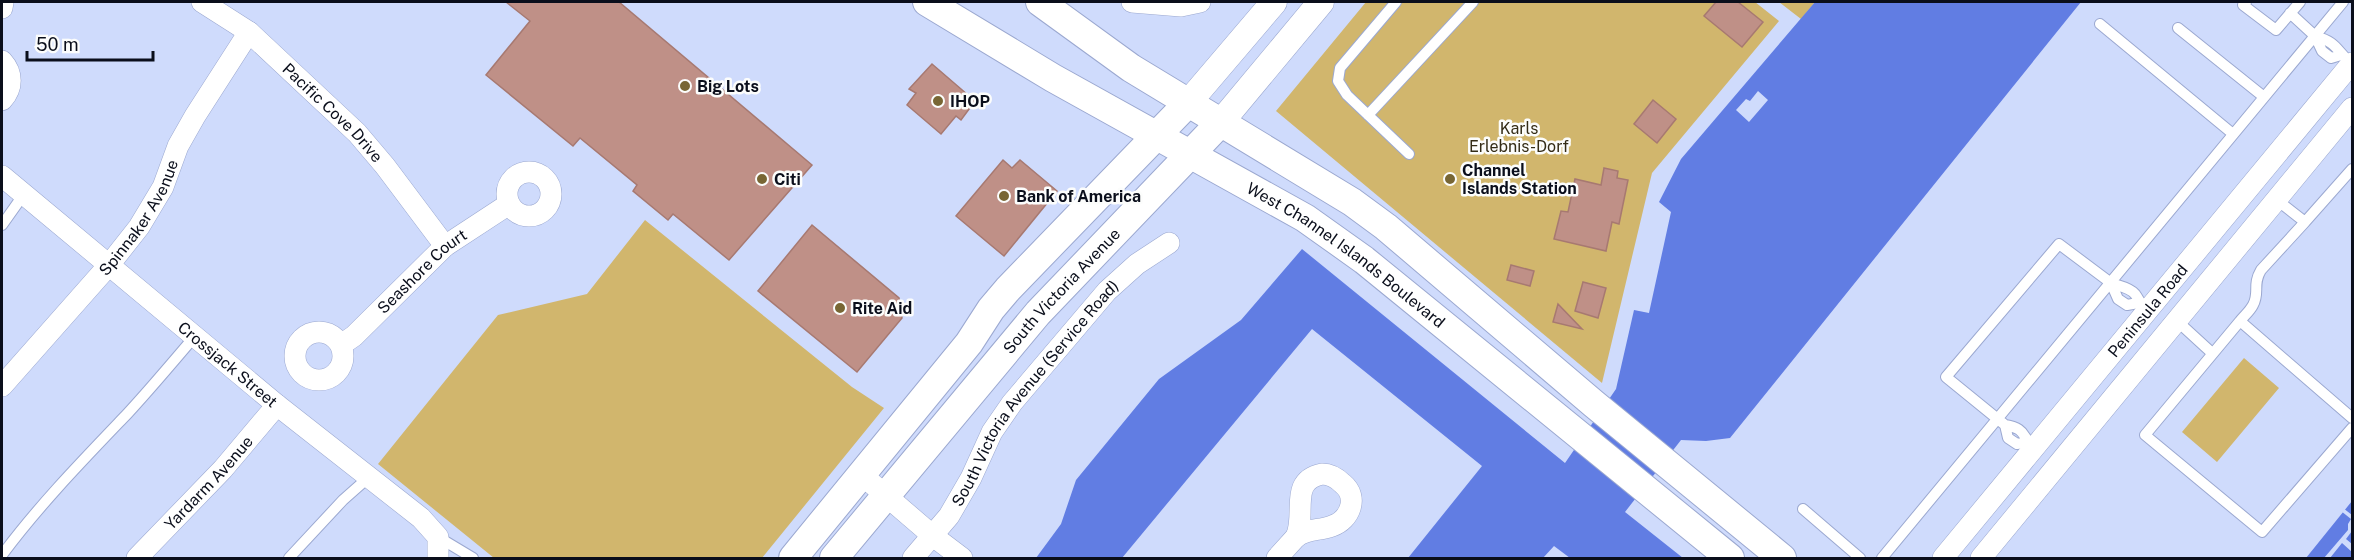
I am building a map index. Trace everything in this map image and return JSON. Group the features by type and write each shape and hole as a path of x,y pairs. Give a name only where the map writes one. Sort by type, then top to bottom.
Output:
{"main road":[{"name":"West Channel Islands Boulevard","path":"927,2 1053,78 1314,224 1364,261 1730,558"},
{"path":"1040,2 1131,68 1352,202 1386,227 1594,404 1782,558"},
{"path":"793,558 969,343 1003,295 1188,103"},
{"name":"South Victoria Avenue","path":"834,558 1038,313 1221,122"}],"street":[{"path":"2,8 3,2"},
{"name":"Pacific Cove Drive","path":"202,2 249,32 357,133 386,166 445,246"},
{"path":"1132,2 1181,6 1200,2"},
{"path":"1188,103 1274,2"},
{"name":"South Victoria Avenue","path":"1221,122 1321,2"},
{"name":"Spinnaker Avenue","path":"2,386 110,265 139,227 163,187 178,147 195,116 249,32"},
{"path":"2,61 10,74 11,84 2,100"},
{"name":"Peninsula Road","path":"1943,558 2031,445 2147,305 2255,181 2349,61"},
{"name":"Peninsula Road","path":"1981,558 2352,108"},
{"name":"Crossjack Street","path":"2,176 277,405 421,518 438,537"},
{"path":"2255,181 2277,200"},
{"name":"Seashore Court","path":"341,345 354,336 445,246 509,204"},
{"name":"South Victoria Avenue (Service Road)","path":"913,558 949,516 971,478 992,432 1012,403 1107,291 1137,264 1169,243"},
{"path":"2147,305 2176,320"},
{"name":"Yardarm Avenue","path":"137,558 223,469 277,405"},
{"path":"2031,445 2056,466"},
{"path":"862,475 962,558"},
{"path":"438,537 438,558"},
{"path":"1277,558 1296,537"}],"lane":[{"path":"1396,2 1340,68 1338,81 1347,95 1409,154"},
{"path":"1368,115 1473,2"},
{"path":"2246,2 2243,5 2276,30 2300,2"},
{"path":"1882,558 2001,422 2111,283 2343,2"},
{"path":"2290,13 2315,36 2330,40 2349,61"},
{"path":"2100,24 2233,134"},
{"path":"2178,28 2264,97"},
{"path":"2352,169 2261,270 2256,279 2253,304 2145,435 2262,532 2352,428"},
{"path":"2,225 24,194"},
{"path":"2277,200 2305,222"},
{"path":"2031,445 2025,434 2016,427 2001,422 1946,377 2059,243 2111,283 2126,288 2147,305"},
{"path":"2176,320 2212,352"},
{"path":"2240,321 2352,418"},
{"path":"2,555 50,495 130,411 195,336"},
{"path":"289,558 343,500 369,477"},
{"path":"1803,509 1860,558"},
{"path":"438,537 473,558"}],"green space":[{"name":"Karls Erlebnis-Dorf","path":"1366,2 1755,2 1779,21 1652,173 1602,383 1276,111"},
{"path":"1779,2 1815,2 1801,19"},
{"path":"645,220 852,387 884,408 762,558 494,558 378,464 498,315 587,294"},
{"path":"2244,358 2279,388 2217,462 2182,432"}],"water":[{"path":"1815,2 2081,2 1730,438 1706,441 1681,440 1625,512 1683,558 1570,558 1554,546 1543,558 1408,558 1482,466 1312,329 1122,558 1036,558 1061,524 1076,480 1159,379 1241,320 1302,249 1565,463 1616,389 1634,310 1649,313 1671,212 1659,202 1681,159"},
{"path":"2352,501 2352,558 2306,558"}],"pier":[{"path":"1758,91 1768,100 1749,122 1736,110 1746,99 1750,101"},
{"path":"2343,508 2352,515 2352,531 2346,539 2352,544 2352,552 2342,543 2330,558 2324,558 2348,530 2351,519 2341,511"}],"building":[{"path":"506,2 619,2 812,165 729,260 673,214 668,220 633,191 637,185 580,138 573,146 486,75 530,21"},
{"path":"1716,2 1738,2 1763,22 1742,47 1704,16"},
{"path":"932,64 975,101 961,120 956,116 941,134 907,105 916,93 909,89"},
{"path":"1653,100 1676,119 1657,143 1634,124"},
{"path":"1003,160 1012,168 1020,160 1057,191 1004,256 956,216"},
{"path":"1604,168 1618,171 1617,178 1628,180 1619,224 1612,222 1606,251 1554,239 1561,211 1568,212 1575,179 1601,185"},
{"name":"Rite Aid","path":"812,225 899,298 902,318 857,372 758,291"},
{"path":"1511,265 1534,271 1530,286 1507,280"},
{"path":"1583,282 1606,288 1598,318 1575,311"},
{"path":"1558,304 1582,329 1553,322"}],"place":[{"name":"Big Lots","path":"685,86"},
{"name":"IHOP","path":"938,101"},
{"name":"Citi","path":"762,179"},
{"name":"Channel Islands Station","path":"1450,179"},
{"name":"Bank of America","path":"1004,196"},
{"name":"Rite Aid","path":"840,308"}]}
